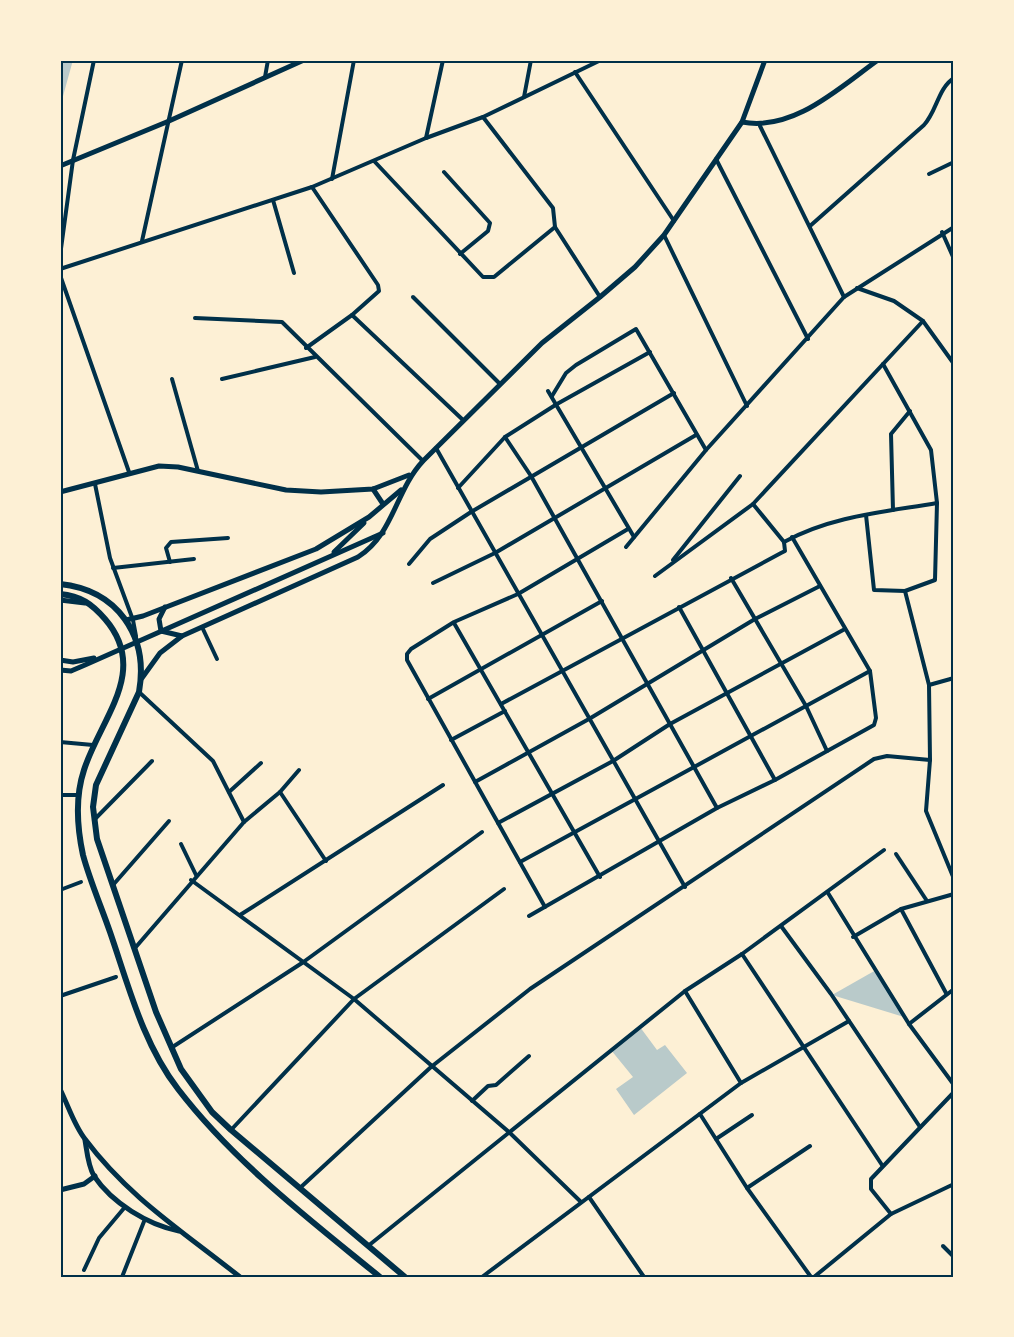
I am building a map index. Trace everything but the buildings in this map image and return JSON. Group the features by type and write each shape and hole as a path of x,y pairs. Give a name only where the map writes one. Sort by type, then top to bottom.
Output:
{"main road":[{"path":"60,166 169,121 304,60"},
{"path":"142,678 160,653 182,636 358,557 371,549 385,532 409,475 542,343 635,267 664,235 742,122 765,60"},
{"path":"742,122 759,126 785,120 818,103 878,60"},
{"path":"60,492 95,484 129,472 159,466 178,467 285,490 321,492 373,489 409,475"},
{"path":"373,489 383,504"},
{"path":"333,553 383,504 403,489"},
{"path":"129,620 316,549 369,517"},
{"path":"60,670 70,671 385,532"},
{"path":"60,584 100,594 129,620 138,646 142,678 139,692 96,786 94,820 104,862 171,1048 189,1082 212,1112 405,1277"},
{"path":"60,594 74,595 93,605 110,625 122,651 124,678 93,745 78,795 77,816 84,855 141,1021 159,1059 177,1088 232,1150 294,1207 380,1277"},
{"path":"60,600 93,605"},
{"path":"165,607 159,619 161,631 182,636"},
{"path":"60,660 73,662 99,657"},
{"path":"60,1089 84,1138 94,1176 125,1207 145,1219 183,1232"},
{"path":"84,1138 136,1197 240,1277"},
{"path":"60,1190 84,1184 94,1176"}],"street":[{"path":"60,256 73,160 94,60"},
{"path":"142,241 182,60"},
{"path":"265,77 268,60"},
{"path":"332,179 354,60"},
{"path":"426,138 443,60"},
{"path":"524,97 531,60"},
{"path":"60,269 312,187 375,162 426,138 483,117 601,60"},
{"path":"575,72 674,221"},
{"path":"810,226 930,119 943,88 954,78"},
{"path":"483,117 553,208 555,227 600,297"},
{"path":"759,126 844,297"},
{"path":"715,158 808,339"},
{"path":"375,162 460,254 488,279 494,277 555,227"},
{"path":"929,174 954,162"},
{"path":"444,172 490,223 488,231 460,254"},
{"path":"306,348 376,296 378,285 312,187"},
{"path":"273,200 294,273"},
{"path":"626,547 706,450 844,297 942,232 954,227"},
{"path":"942,232 954,259"},
{"path":"664,235 747,406"},
{"path":"60,274 129,472"},
{"path":"857,288 894,301 923,321 954,364"},
{"path":"413,297 500,384"},
{"path":"352,315 463,420"},
{"path":"195,318 282,322 423,461"},
{"path":"655,576 753,504 923,321"},
{"path":"552,396 566,373 576,365 636,329 706,450"},
{"path":"458,488 505,437 557,404 650,351"},
{"path":"222,379 315,357"},
{"path":"866,515 874,590 905,591 935,580 937,503 932,450 883,364"},
{"path":"172,380 198,471"},
{"path":"548,391 634,537"},
{"path":"409,564 430,539 471,512 674,393"},
{"path":"893,510 891,434 910,411"},
{"path":"433,583 495,553 696,435"},
{"path":"505,437 531,476 717,808"},
{"path":"436,448 685,887"},
{"path":"668,566 740,476"},
{"path":"95,484 113,568 129,620"},
{"path":"784,542 815,526 937,503"},
{"path":"501,704 784,551 784,542 753,504"},
{"path":"545,907 428,699 407,660 407,654 411,649 454,622 518,594 578,561 628,529"},
{"path":"530,916 717,808 775,780 874,725 876,718 870,671 792,537"},
{"path":"170,562 167,544 228,538"},
{"path":"113,568 194,559"},
{"path":"731,578 806,706 827,751"},
{"path":"475,782 589,719 755,619 820,586"},
{"path":"905,591 929,685 930,760 926,811 954,879"},
{"path":"428,699 602,601"},
{"path":"679,607 775,780"},
{"path":"454,622 600,877"},
{"path":"202,626 217,659"},
{"path":"498,823 613,761 670,724 845,629"},
{"path":"520,862 870,671"},
{"path":"929,685 954,678"},
{"path":"139,692 213,762 244,822"},
{"path":"451,740 505,711"},
{"path":"60,742 93,745"},
{"path":"301,1187 431,1066 530,989 874,759 887,756 930,760"},
{"path":"94,820 152,762"},
{"path":"229,792 261,763"},
{"path":"134,949 191,880 244,822 280,792 299,770"},
{"path":"240,915 443,785"},
{"path":"280,792 326,861"},
{"path":"60,795 78,795"},
{"path":"113,886 169,821"},
{"path":"171,1048 302,963 482,832"},
{"path":"181,844 196,875"},
{"path":"368,1246 685,991 742,954 884,850"},
{"path":"896,854 927,901"},
{"path":"191,880 354,999 510,1133 581,1202"},
{"path":"60,890 81,882"},
{"path":"231,1130 354,999 504,889"},
{"path":"828,893 909,1024 954,1085"},
{"path":"854,937 901,909 954,894"},
{"path":"901,909 946,993"},
{"path":"781,926 849,1021 920,1127"},
{"path":"742,954 882,1165"},
{"path":"60,996 116,977"},
{"path":"909,1024 954,989"},
{"path":"685,991 741,1083"},
{"path":"482,1277 741,1083 849,1021"},
{"path":"472,1101 488,1086 496,1085 529,1056"},
{"path":"891,1214 869,1184 882,1165 954,1092"},
{"path":"700,1114 747,1188 813,1277 891,1214 954,1184"},
{"path":"716,1139 752,1115"},
{"path":"747,1188 810,1146"},
{"path":"589,1197 644,1277"},
{"path":"84,1270 99,1238 125,1207"},
{"path":"122,1277 145,1219"},
{"path":"943,1246 954,1257"}],"shaded area":[{"path":"60,60 73,60 60,107"},
{"path":"876,970 904,1017 832,995"},
{"path":"640,1027 657,1050 665,1045 687,1073 634,1115 616,1089 633,1077 611,1050"}]}
